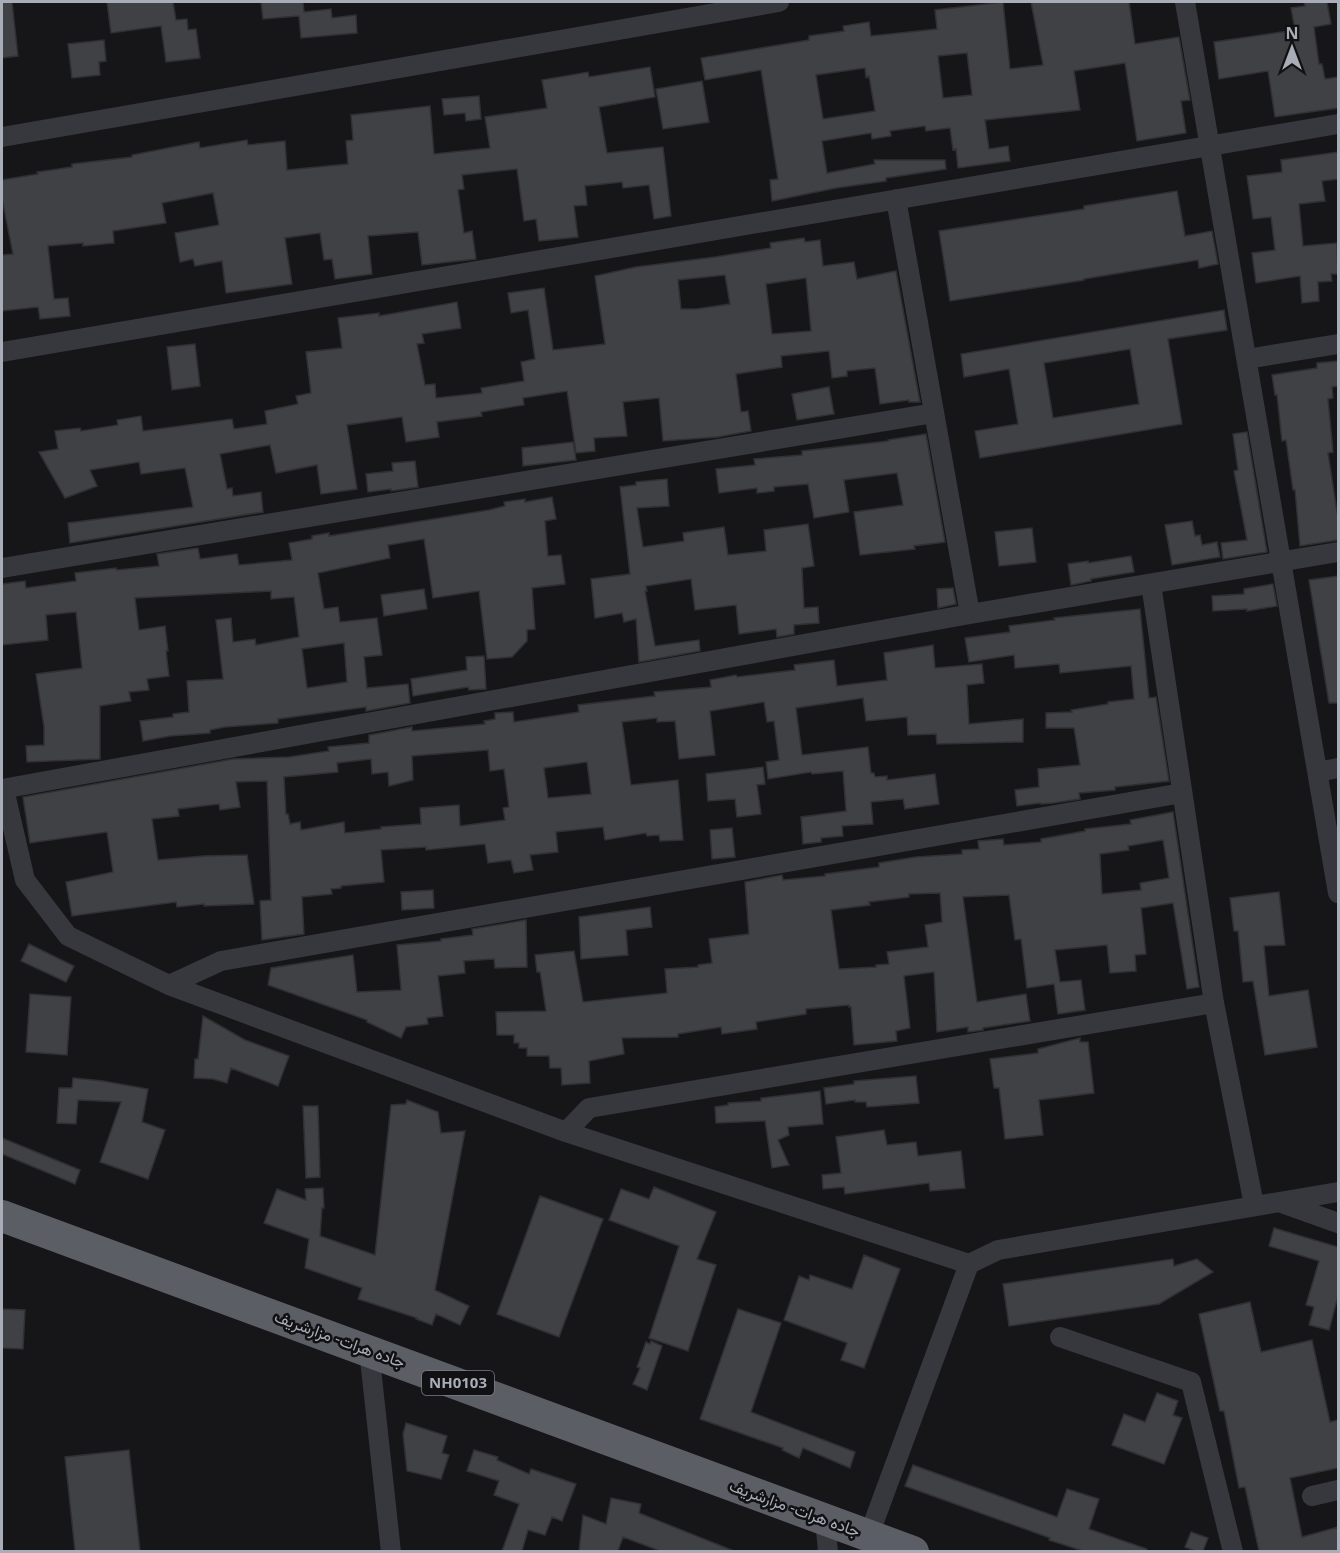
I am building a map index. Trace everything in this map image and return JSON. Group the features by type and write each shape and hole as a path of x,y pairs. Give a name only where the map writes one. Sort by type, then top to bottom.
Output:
{"highway":[{"name":"جاده هرات- مزارشریف","path":"2,1216 914,1551"}],"street":[{"path":"2,136 779,2"},
{"path":"1185,2 1338,893"},
{"path":"2,352 1338,124"},
{"path":"896,200 970,614"},
{"path":"1247,359 1338,344"},
{"path":"2,568 934,413"},
{"path":"1338,552 970,614 3,789 25,880 68,936 169,985 566,1132 969,1264 998,1250 1338,1192"},
{"path":"1151,584 1214,1003 1254,1205"},
{"path":"1318,772 1338,768"},
{"path":"169,985 221,961 1182,793"},
{"path":"566,1132 589,1108 1214,1003"},
{"path":"1277,1201 1338,1223"},
{"path":"869,1535 969,1264"},
{"path":"1060,1337 1191,1382 1233,1551"},
{"path":"369,1350 391,1551"},
{"path":"1312,1496 1338,1491"},
{"path":"825,1519 828,1551"}],"building":[{"path":"2,2 12,2 18,56 2,58"},
{"path":"107,2 173,2 176,20 187,19 188,30 196,29 200,58 166,62 161,26 111,33"},
{"path":"261,2 303,2 304,12 331,9 332,18 356,15 357,33 301,38 299,16 263,19"},
{"path":"1003,2 1010,69 1043,65 1031,2 1129,2 1135,44 1179,37 1190,100 1181,101 1186,133 1137,141 1125,63 1074,71 1080,110 985,120 989,149 1008,146 1010,161 958,168 950,128 926,131 925,126 890,131 891,136 872,139 871,133 822,141 827,173 875,164 874,160 945,160 946,169 886,178 886,181 772,201 770,180 778,179 761,70 705,80 701,58 809,40 809,36 844,31 843,26 869,22 871,36 937,29 935,10","holes":["967,53 972,95 943,98 938,56","865,68 866,77 869,76 875,111 823,119 816,75"]},
{"path":"1304,2 1327,2 1331,24 1314,27 1319,64 1322,64 1325,79 1338,77 1338,108 1275,117 1268,71 1219,79 1214,42 1295,30 1291,8 1305,6"},
{"path":"104,40 106,61 99,62 100,75 72,78 68,44"},
{"path":"650,67 655,97 599,107 607,153 663,147 671,216 654,219 649,185 623,188 622,182 585,186 587,205 574,206 578,237 539,241 536,219 524,221 517,169 462,175 464,189 458,190 464,233 472,231 476,259 422,265 418,232 368,236 372,274 335,279 332,259 324,260 320,233 285,238 292,284 226,293 222,261 195,266 193,259 180,262 175,233 219,225 213,193 162,203 166,223 113,231 114,243 48,246 54,299 68,298 70,316 40,319 38,307 2,311 2,255 13,254 2,199 2,180 72,167 72,164 132,157 132,155 199,142 200,148 247,140 248,145 285,141 287,170 348,164 346,141 353,140 351,115 430,106 434,154 490,148 485,117 547,108 542,80 588,72 589,77"},
{"path":"702,81 709,122 663,129 656,89"},
{"path":"479,96 481,119 466,121 465,113 444,115 442,99"},
{"path":"1338,152 1338,179 1322,181 1325,201 1299,204 1303,246 1337,243 1338,274 1331,274 1332,281 1318,282 1319,301 1302,303 1300,276 1256,283 1252,253 1275,250 1271,217 1253,219 1247,176 1282,172 1281,160"},
{"path":"1177,191 1185,236 1212,231 1218,264 1199,268 1198,260 950,301 939,231 1084,209 1084,206"},
{"path":"804,238 805,242 820,240 823,266 854,262 857,279 896,271 920,402 909,402 909,400 880,404 875,368 847,371 847,376 832,378 829,351 781,356 782,367 736,374 741,412 748,411 751,431 718,437 663,441 659,398 623,402 627,436 594,438 595,451 576,453 567,391 523,398 524,405 481,412 482,416 437,422 439,437 406,442 402,417 347,425 357,489 321,494 317,465 276,473 270,445 220,454 227,489 232,488 233,496 261,492 263,512 70,543 68,523 193,507 185,468 141,474 139,462 90,470 97,486 65,498 39,452 58,449 55,431 80,428 81,431 118,425 117,420 141,416 143,431 232,419 234,429 267,424 265,411 298,404 296,396 311,393 306,352 342,348 338,318 379,313 379,316 457,302 461,328 422,334 424,343 417,344 425,385 435,384 436,398 482,393 481,388 524,381 521,362 535,359 528,310 511,313 508,293 544,288 553,350 605,344 595,276 636,267 771,248 770,243","holes":["725,275 730,304 681,309 678,280","806,278 811,331 772,334 766,284"]},
{"path":"1224,310 1227,330 1168,339 1182,424 980,458 975,431 1018,424 1009,369 964,377 961,354","holes":["1130,349 1139,404 1053,418 1044,363"]},
{"path":"195,344 200,386 172,390 167,347"},
{"path":"1338,361 1338,386 1332,387 1333,398 1328,399 1333,452 1328,453 1338,511 1338,540 1300,546 1295,490 1293,490 1286,440 1282,441 1277,395 1275,395 1272,375 1317,368 1317,363"},
{"path":"829,387 834,414 797,420 792,394"},
{"path":"1247,432 1267,552 1223,559 1221,543 1247,540 1234,471 1238,470 1233,434"},
{"path":"926,434 945,542 914,546 915,549 860,555 854,512 903,505 897,473 844,480 849,512 814,518 808,484 774,487 774,491 757,493 757,488 719,493 716,469 755,465 754,459 802,455 802,451"},
{"path":"573,442 576,460 523,466 522,448"},
{"path":"415,461 418,487 368,492 366,474 393,471 392,463"},
{"path":"667,479 669,506 637,508 643,547 684,541 683,533 724,527 728,555 766,551 764,530 808,524 814,566 802,568 804,608 818,607 819,623 794,625 794,634 777,637 776,629 739,634 736,605 695,610 691,579 646,586 655,646 699,640 700,651 639,662 636,619 624,622 622,613 595,618 591,579 630,574 620,487 636,485 636,482"},
{"path":"552,497 556,519 545,521 548,556 561,555 565,584 532,588 535,629 527,630 527,641 512,657 487,659 479,591 433,598 424,539 388,545 390,558 318,573 324,609 338,607 340,622 377,618 382,655 364,657 367,688 408,684 410,703 366,711 366,707 278,719 278,723 225,727 210,730 210,733 143,741 140,721 173,717 173,714 189,712 187,681 223,679 216,620 231,618 233,642 255,639 256,645 299,637 294,597 271,599 271,591 135,598 139,630 165,626 169,676 147,679 149,690 129,692 131,701 100,706 100,759 27,762 26,746 44,745 44,727 36,674 82,668 76,612 46,615 48,640 2,645 2,584 25,581 26,588 76,581 75,573 159,566 157,554 198,548 200,559 237,554 239,565 292,560 289,543 312,539 312,536 329,533 329,536 489,510 505,506 504,502 525,499 525,502","holes":["344,643 347,682 307,688 302,649"]},
{"path":"1192,521 1195,536 1200,535 1202,545 1217,542 1220,557 1172,565 1165,525"},
{"path":"1032,528 1036,562 999,566 995,532"},
{"path":"1131,556 1134,572 1091,579 1091,581 1071,585 1068,564"},
{"path":"1338,576 1338,703 1329,703 1309,580"},
{"path":"1273,584 1277,606 1247,611 1247,609 1213,611 1212,596 1244,594 1244,589"},
{"path":"953,588 956,604 938,608 937,589"},
{"path":"424,589 427,609 384,616 381,595"},
{"path":"1140,609 1149,698 1156,697 1169,781 1079,793 1080,799 1017,806 1015,790 1039,787 1038,769 1080,765 1074,728 1046,728 1046,713 1072,712 1071,710 1108,704 1108,702 1134,699 1131,666 1060,673 1059,664 1015,668 1014,655 969,662 965,638 1010,632 1009,626 1055,620 1054,618"},
{"path":"933,645 935,668 982,664 984,683 967,685 969,724 1023,719 1023,742 937,744 936,734 908,735 907,717 866,721 863,698 796,708 802,755 868,747 871,773 874,773 875,777 887,776 887,780 935,774 939,804 905,809 903,799 871,802 873,824 842,826 843,836 821,838 821,842 803,844 801,817 846,811 843,771 812,774 811,772 768,779 766,762 779,760 774,721 767,722 764,702 710,711 715,755 679,759 675,721 657,722 657,718 622,722 631,785 678,780 683,840 660,841 659,835 647,836 646,833 605,840 603,827 556,832 558,852 530,855 533,870 514,873 511,860 488,863 485,844 426,850 426,847 381,850 384,882 341,886 341,888 331,889 332,894 302,897 304,934 262,940 260,901 271,900 267,781 236,782 240,807 220,810 219,804 178,809 179,816 152,819 158,860 247,855 254,904 204,906 204,904 177,907 176,902 72,916 66,882 113,872 107,832 30,843 23,797 233,759 289,757 329,751 328,747 369,743 369,735 412,727 412,731 485,724 484,721 495,719 495,713 513,712 514,722 579,712 578,705 655,696 654,692 711,687 710,680 736,675 737,677 795,670 794,665 834,660 837,686 887,680 884,653","holes":["488,750 490,771 504,769 509,807 503,808 505,820 460,826 459,805 420,808 421,824 345,833 344,822 301,830 300,822 290,824 288,814 286,814 284,777 338,772 337,763 371,759 372,774 388,772 389,786 413,780 412,756","587,762 591,794 548,798 544,768"]},
{"path":"484,656 486,689 469,690 468,687 413,696 411,679 467,670 466,657"},
{"path":"763,767 765,784 757,785 761,814 737,817 735,799 708,801 706,774"},
{"path":"1173,812 1199,987 1187,989 1173,903 1141,908 1146,954 1135,955 1136,971 1110,973 1107,945 1055,950 1060,982 1081,980 1085,1010 1058,1014 1054,984 1027,988 1021,939 1015,940 1009,895 963,897 977,1002 1026,994 1030,1021 968,1032 968,1027 937,1032 934,972 904,976 910,1028 896,1031 897,1041 854,1045 849,1005 806,1009 806,1014 756,1022 757,1029 722,1034 721,1027 678,1034 678,1037 622,1038 624,1054 589,1061 590,1083 562,1085 561,1068 550,1068 549,1056 527,1056 527,1048 519,1048 519,1043 514,1043 514,1035 497,1035 496,1012 546,1011 535,955 574,951 583,1002 667,993 665,969 698,967 698,965 712,963 709,939 749,934 745,882 782,875 783,880 825,876 825,874 879,867 879,863 916,857 962,854 962,850 979,849 978,841 1003,839 1004,845 1041,842 1041,839 1085,831 1085,829 1131,824 1130,820","holes":["1163,840 1169,878 1140,883 1141,890 1102,894 1100,854 1129,850 1128,846","940,893 942,922 925,925 928,947 887,952 889,964 839,969 831,910 870,905 869,902 909,897 909,894"]},
{"path":"732,828 735,857 712,859 710,830"},
{"path":"433,890 434,908 402,910 401,892"},
{"path":"1279,892 1285,945 1264,946 1269,996 1308,990 1317,1047 1265,1055 1253,981 1243,982 1238,931 1234,931 1230,898"},
{"path":"650,907 652,927 626,930 628,955 581,959 579,917"},
{"path":"526,920 527,967 495,968 494,959 464,961 465,973 438,976 443,1016 427,1018 428,1024 406,1027 401,1038 367,1020 268,985 271,968 353,955 357,992 401,990 397,945 473,935 472,929"},
{"path":"29,944 74,966 66,982 21,961"},
{"path":"30,994 71,997 67,1055 26,1052"},
{"path":"203,1016 245,1040 289,1056 278,1086 231,1068 227,1083 213,1079 194,1078"},
{"path":"1080,1038 1080,1042 1088,1042 1094,1093 1039,1100 1043,1135 1005,1139 999,1088 994,1088 990,1059 1038,1053 1038,1049"},
{"path":"916,1076 919,1103 867,1107 866,1102 855,1102 855,1100 826,1104 824,1088 854,1084 854,1081"},
{"path":"73,1078 148,1089 142,1122 165,1130 148,1179 100,1162 121,1102 78,1100 76,1124 57,1123 59,1088 72,1088"},
{"path":"820,1091 823,1124 788,1127 789,1135 778,1140 789,1165 772,1168 765,1121 716,1123 715,1107 728,1105 728,1103 761,1101 761,1098"},
{"path":"407,1100 438,1112 441,1133 465,1131 435,1290 469,1306 460,1325 436,1314 432,1325 358,1299 362,1288 305,1268 309,1239 264,1223 277,1189 306,1200 305,1189 323,1188 324,1208 322,1208 320,1236 375,1255 391,1105 406,1104"},
{"path":"303,1106 318,1106 320,1177 306,1178"},
{"path":"884,1130 887,1145 916,1142 918,1156 961,1151 965,1188 930,1191 929,1183 845,1194 844,1187 823,1189 822,1175 841,1173 836,1137"},
{"path":"2,1138 80,1170 75,1184 2,1154"},
{"path":"654,1187 716,1212 697,1259 716,1265 688,1351 649,1338 679,1246 609,1220 621,1189 649,1199"},
{"path":"540,1196 603,1219 559,1337 497,1314"},
{"path":"1274,1228 1338,1247 1338,1296 1329,1330 1309,1325 1314,1307 1306,1305 1319,1261 1269,1246"},
{"path":"864,1255 900,1269 864,1368 841,1360 847,1343 784,1320 799,1276 809,1280 810,1275 852,1289"},
{"path":"1173,1259 1174,1266 1197,1259 1213,1272 1159,1304 1009,1326 1003,1284"},
{"path":"1250,1302 1261,1352 1312,1340 1330,1422 1338,1420 1338,1468 1290,1478 1302,1537 1338,1527 1338,1551 1259,1551 1245,1487 1239,1488 1224,1411 1220,1411 1199,1314"},
{"path":"2,1309 25,1310 23,1349 2,1348"},
{"path":"738,1309 781,1323 751,1412 855,1452 850,1468 803,1448 799,1458 782,1450 783,1448 700,1419"},
{"path":"651,1341 662,1346 647,1390 633,1384 640,1368 637,1367 646,1342 650,1344"},
{"path":"1157,1393 1178,1401 1173,1415 1182,1418 1164,1464 1112,1445 1124,1414 1145,1422"},
{"path":"406,1423 447,1436 442,1453 449,1455 441,1479 407,1471 403,1434"},
{"path":"129,1450 140,1551 75,1551 65,1457"},
{"path":"474,1450 498,1457 497,1460 529,1474 531,1469 576,1484 562,1521 552,1517 545,1535 528,1530 522,1551 502,1551 519,1504 494,1495 499,1481 467,1471"},
{"path":"913,1465 1057,1517 1067,1489 1099,1499 1089,1529 1147,1549 1147,1551 1083,1551 1049,1540 1050,1538 905,1486"},
{"path":"611,1498 641,1504 639,1513 734,1551 660,1551 623,1537 618,1551 579,1551 583,1515 606,1524"},
{"path":"1191,1532 1208,1538 1203,1551 1185,1547"}]}
